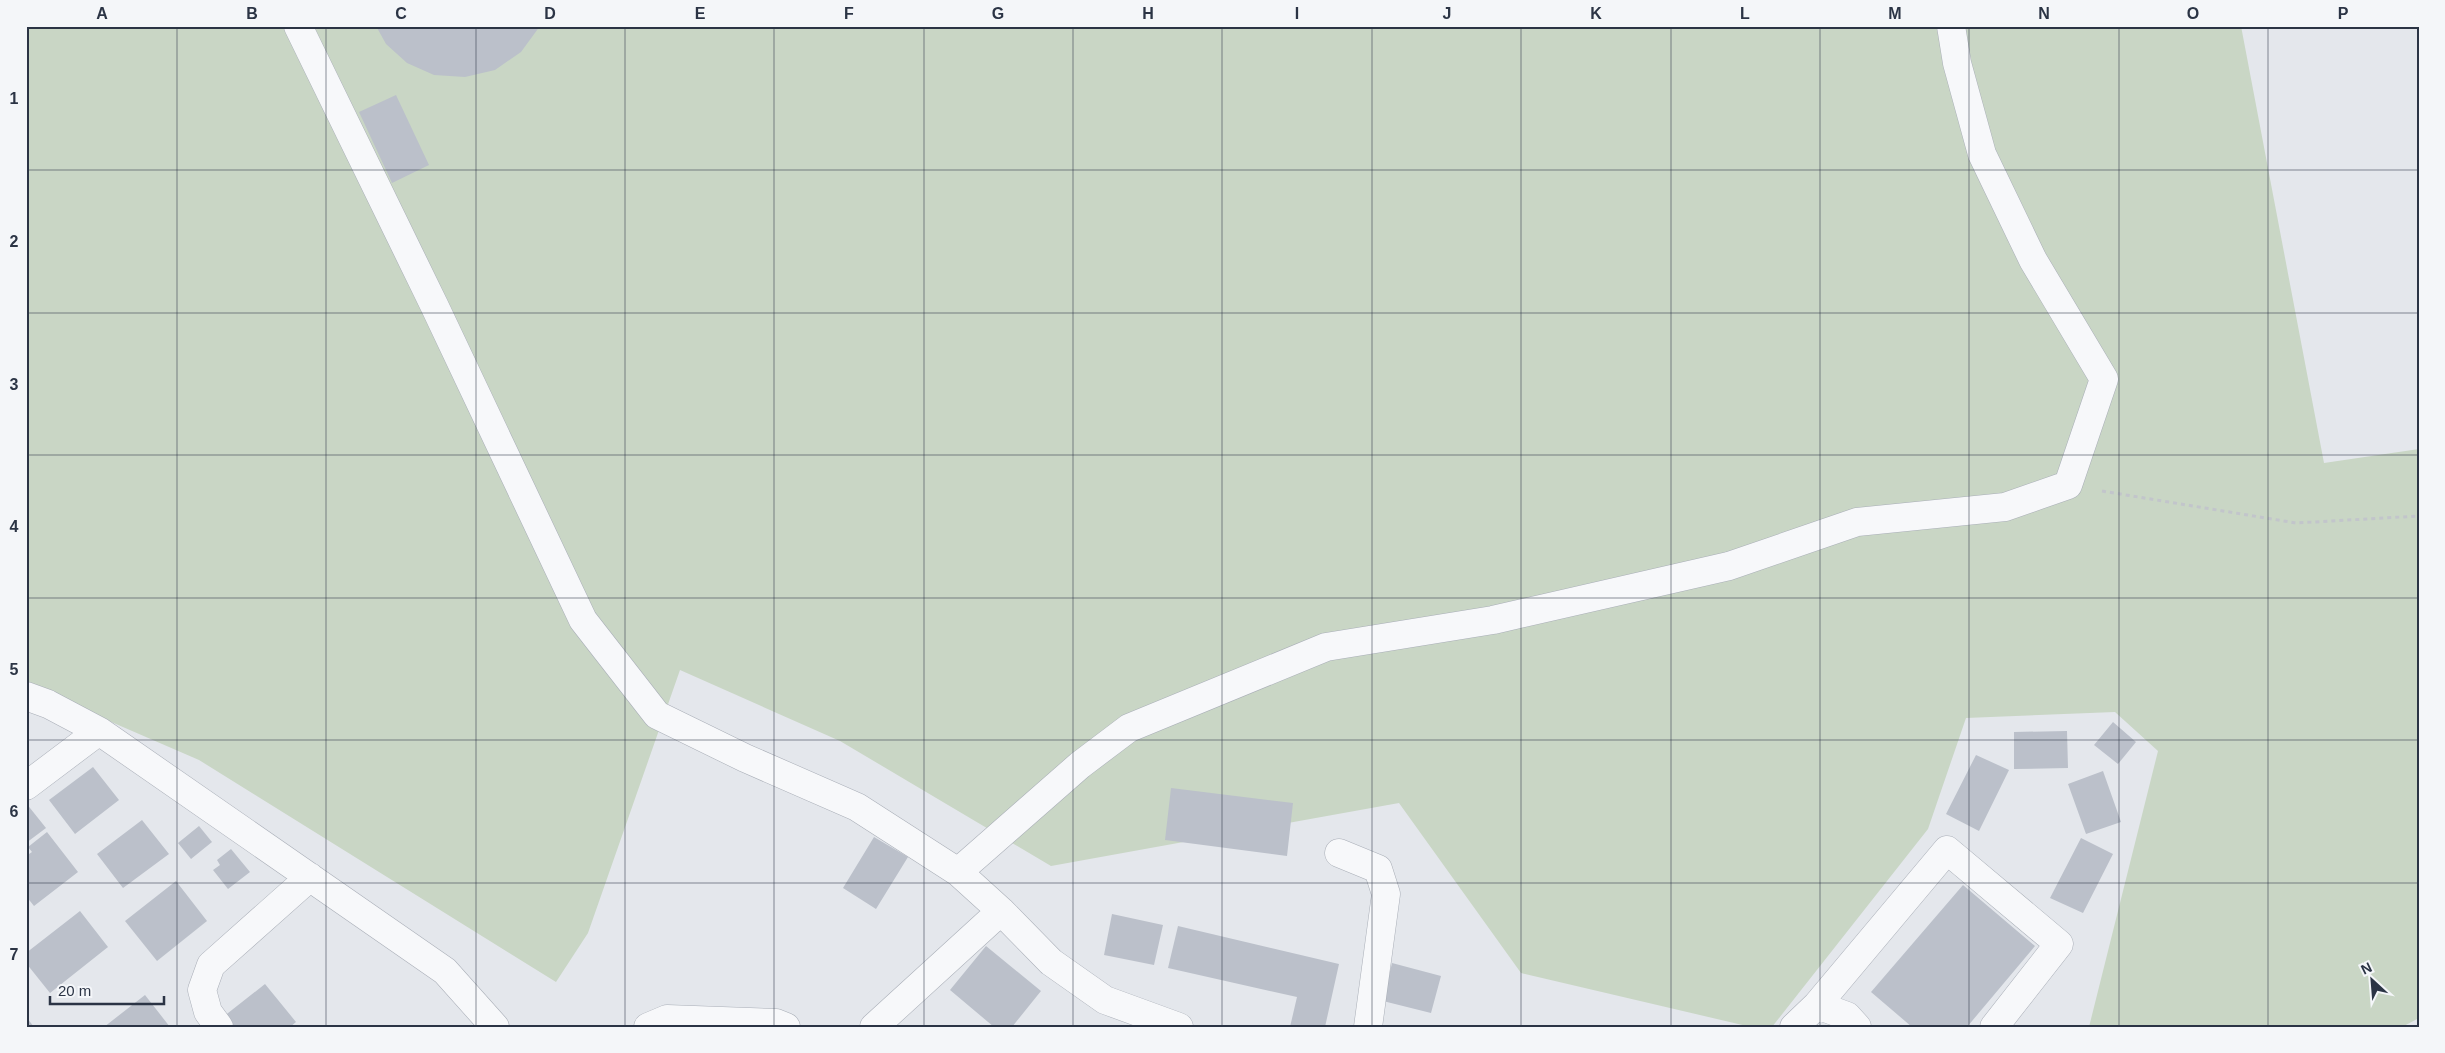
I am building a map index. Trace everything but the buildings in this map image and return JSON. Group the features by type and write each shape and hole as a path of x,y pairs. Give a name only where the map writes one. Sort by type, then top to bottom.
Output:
{"street":[{"path":"298,26 431,298 584,620 657,715 745,758 857,807 958,872 1001,911 1051,962 1105,1000 1179,1027"},
{"path":"958,872 1080,765 1129,728 1326,647 1493,620 1729,566 1857,522 2005,507 2068,485 2104,379 2034,260 1982,154 1957,63 1951,26"},
{"path":"26,696 48,704 99,731 445,971 494,1027"},
{"path":"26,786 99,731"},
{"path":"1794,1027 1817,1005 1947,850 2059,944 1994,1027"},
{"path":"1339,853 1378,869 1386,894 1368,1027"},
{"path":"220,1027 208,1012 202,990 211,965 310,877"},
{"path":"874,1027 1001,911"},
{"path":"1817,1005 1848,1023"},
{"path":"648,1027 667,1019 776,1023 786,1027"}],"path":[{"path":"2068,485 2296,523 2419,516"}],"green space":[{"path":"26,26 2241,26 2324,463 2419,449 2419,1018 2402,1027 2089,1027 2158,751 2115,712 1966,718 1928,829 1772,1027 1751,1027 1521,973 1399,803 1051,866 840,741 680,670 588,933 556,982 199,760 26,685"}]}
